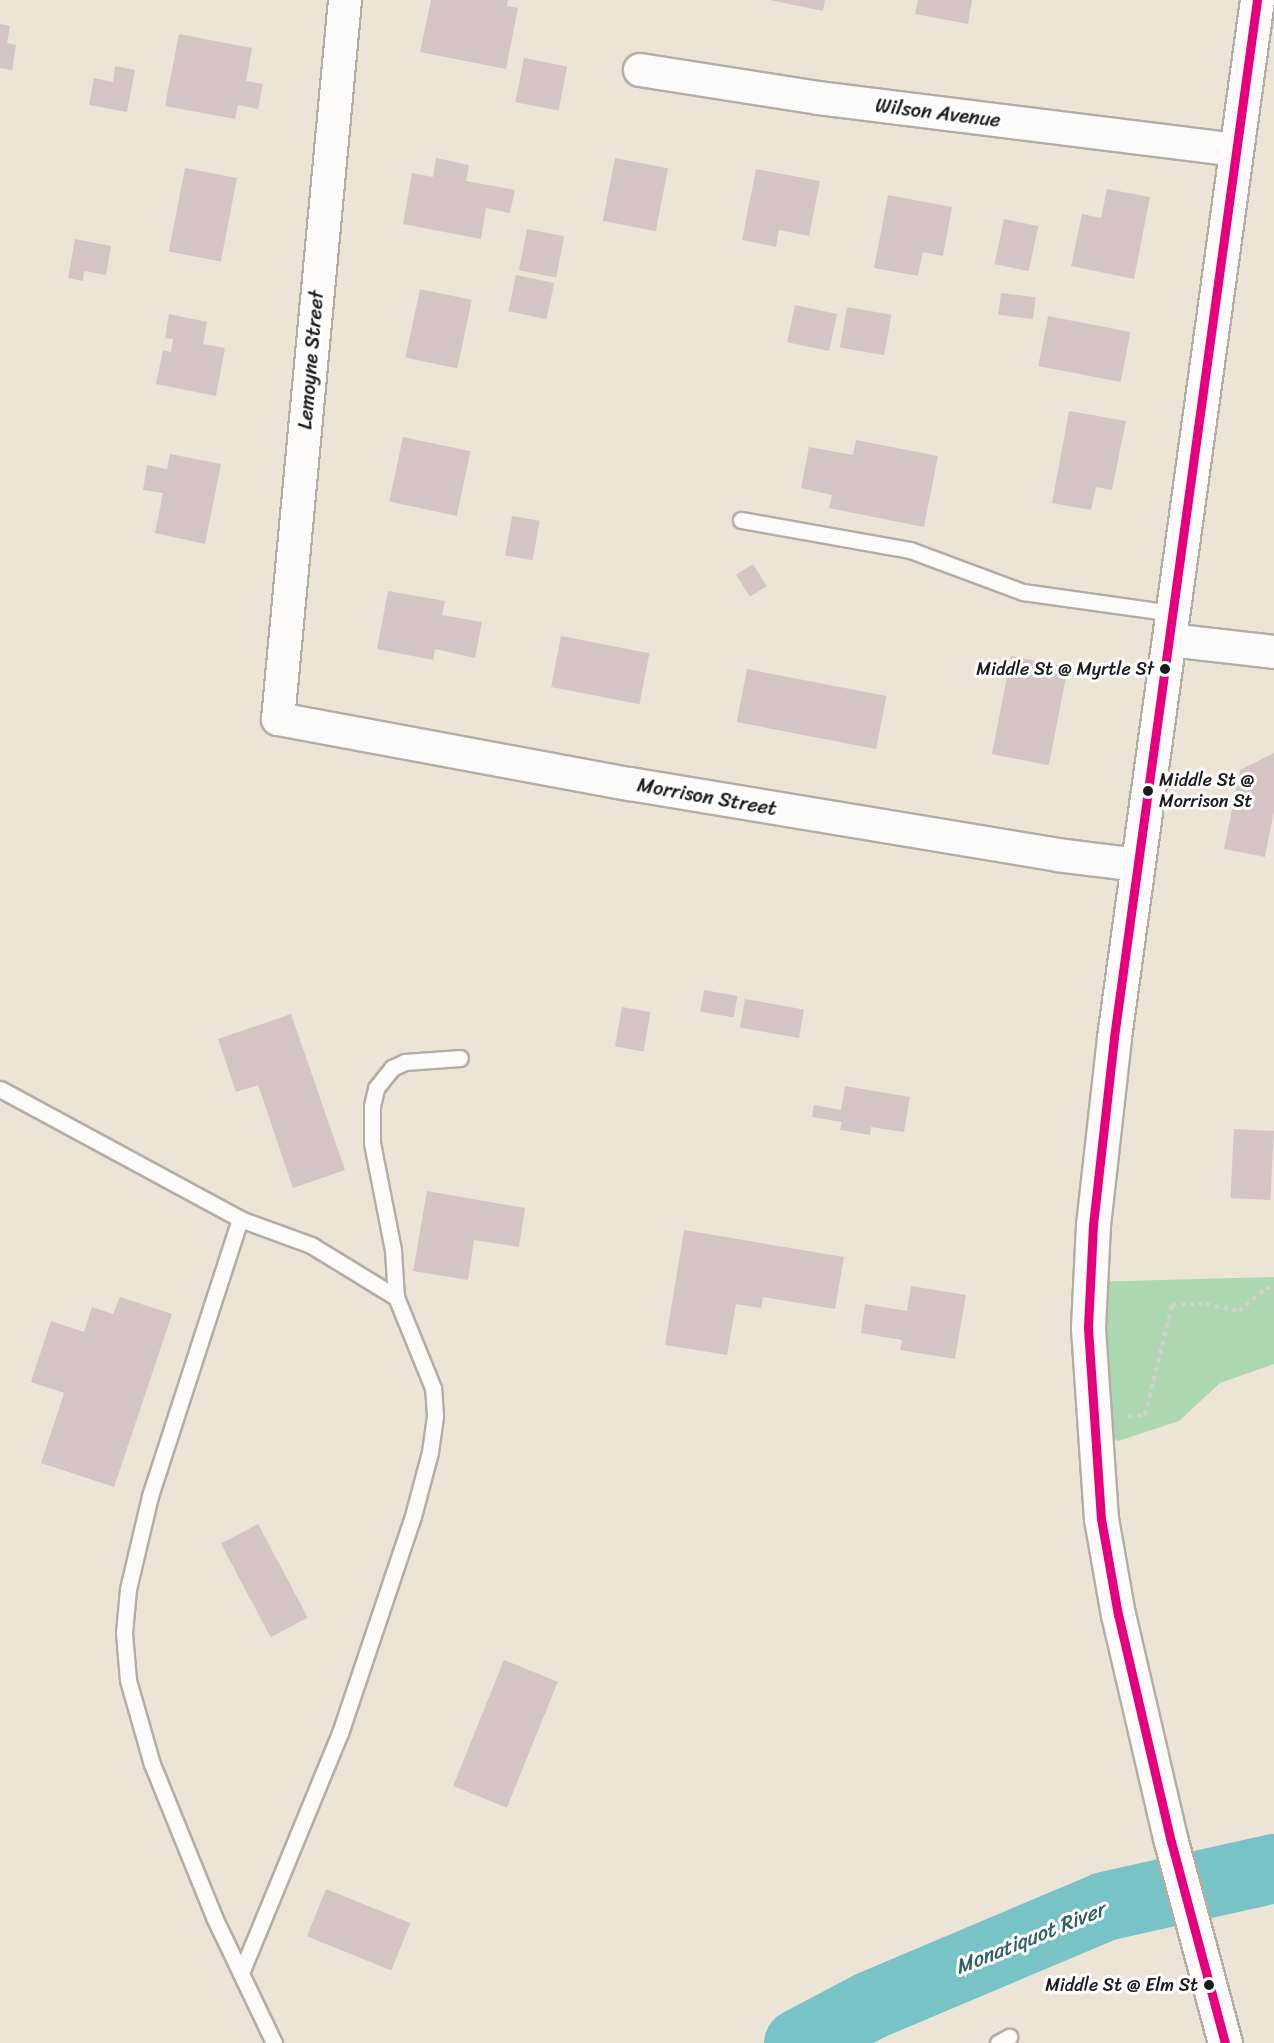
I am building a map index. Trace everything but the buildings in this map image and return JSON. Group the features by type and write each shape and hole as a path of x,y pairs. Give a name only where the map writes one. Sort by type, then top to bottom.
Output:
{"street":[{"name":"Lemoyne Street","path":"278,719 345,0"},
{"path":"1225,2043 1189,1915 1118,1615 1101,1519 1092,1422 1089,1277 1114,1036 1257,0"},
{"name":"Wilson Avenue","path":"640,70 819,98 1236,150"},
{"path":"1171,626 1274,652"},
{"name":"Morrison Street","path":"278,719 630,784 1057,855 1138,865"}],"lane":[{"path":"741,520 910,550 1023,592 1171,626"},
{"path":"241,1973 339,1732 393,1581 429,1452 435,1415 433,1388 396,1297 393,1250 372,1143 376,1088 392,1068 405,1062 460,1058"},
{"path":"0,1089 240,1219 311,1245 396,1297"},
{"path":"240,1219 150,1496 128,1589 124,1633 128,1680 152,1764 241,1973 274,2043"}],"path":[{"path":"1092,1422 1145,1415 1172,1305 1206,1304 1239,1311 1266,1288 1274,1287"}],"green space":[{"path":"1274,1277 1274,1364 1220,1383 1179,1421 1118,1441 1092,1422 1089,1282"}],"waterway":[{"name":"Monatiquot River","path":"798,2043 870,2005 1104,1906 1274,1868"}],"transit line":[{"path":"1225,2043 1171,1842 1118,1615 1101,1519 1088,1327 1093,1225 1114,1037 1257,0"}],"place":[{"name":"Middle St @ Myrtle St","path":"1165,669"},
{"name":"Middle St @ Morrison St","path":"1148,791"},
{"name":"Middle St @ Elm St","path":"1209,1985"}]}
